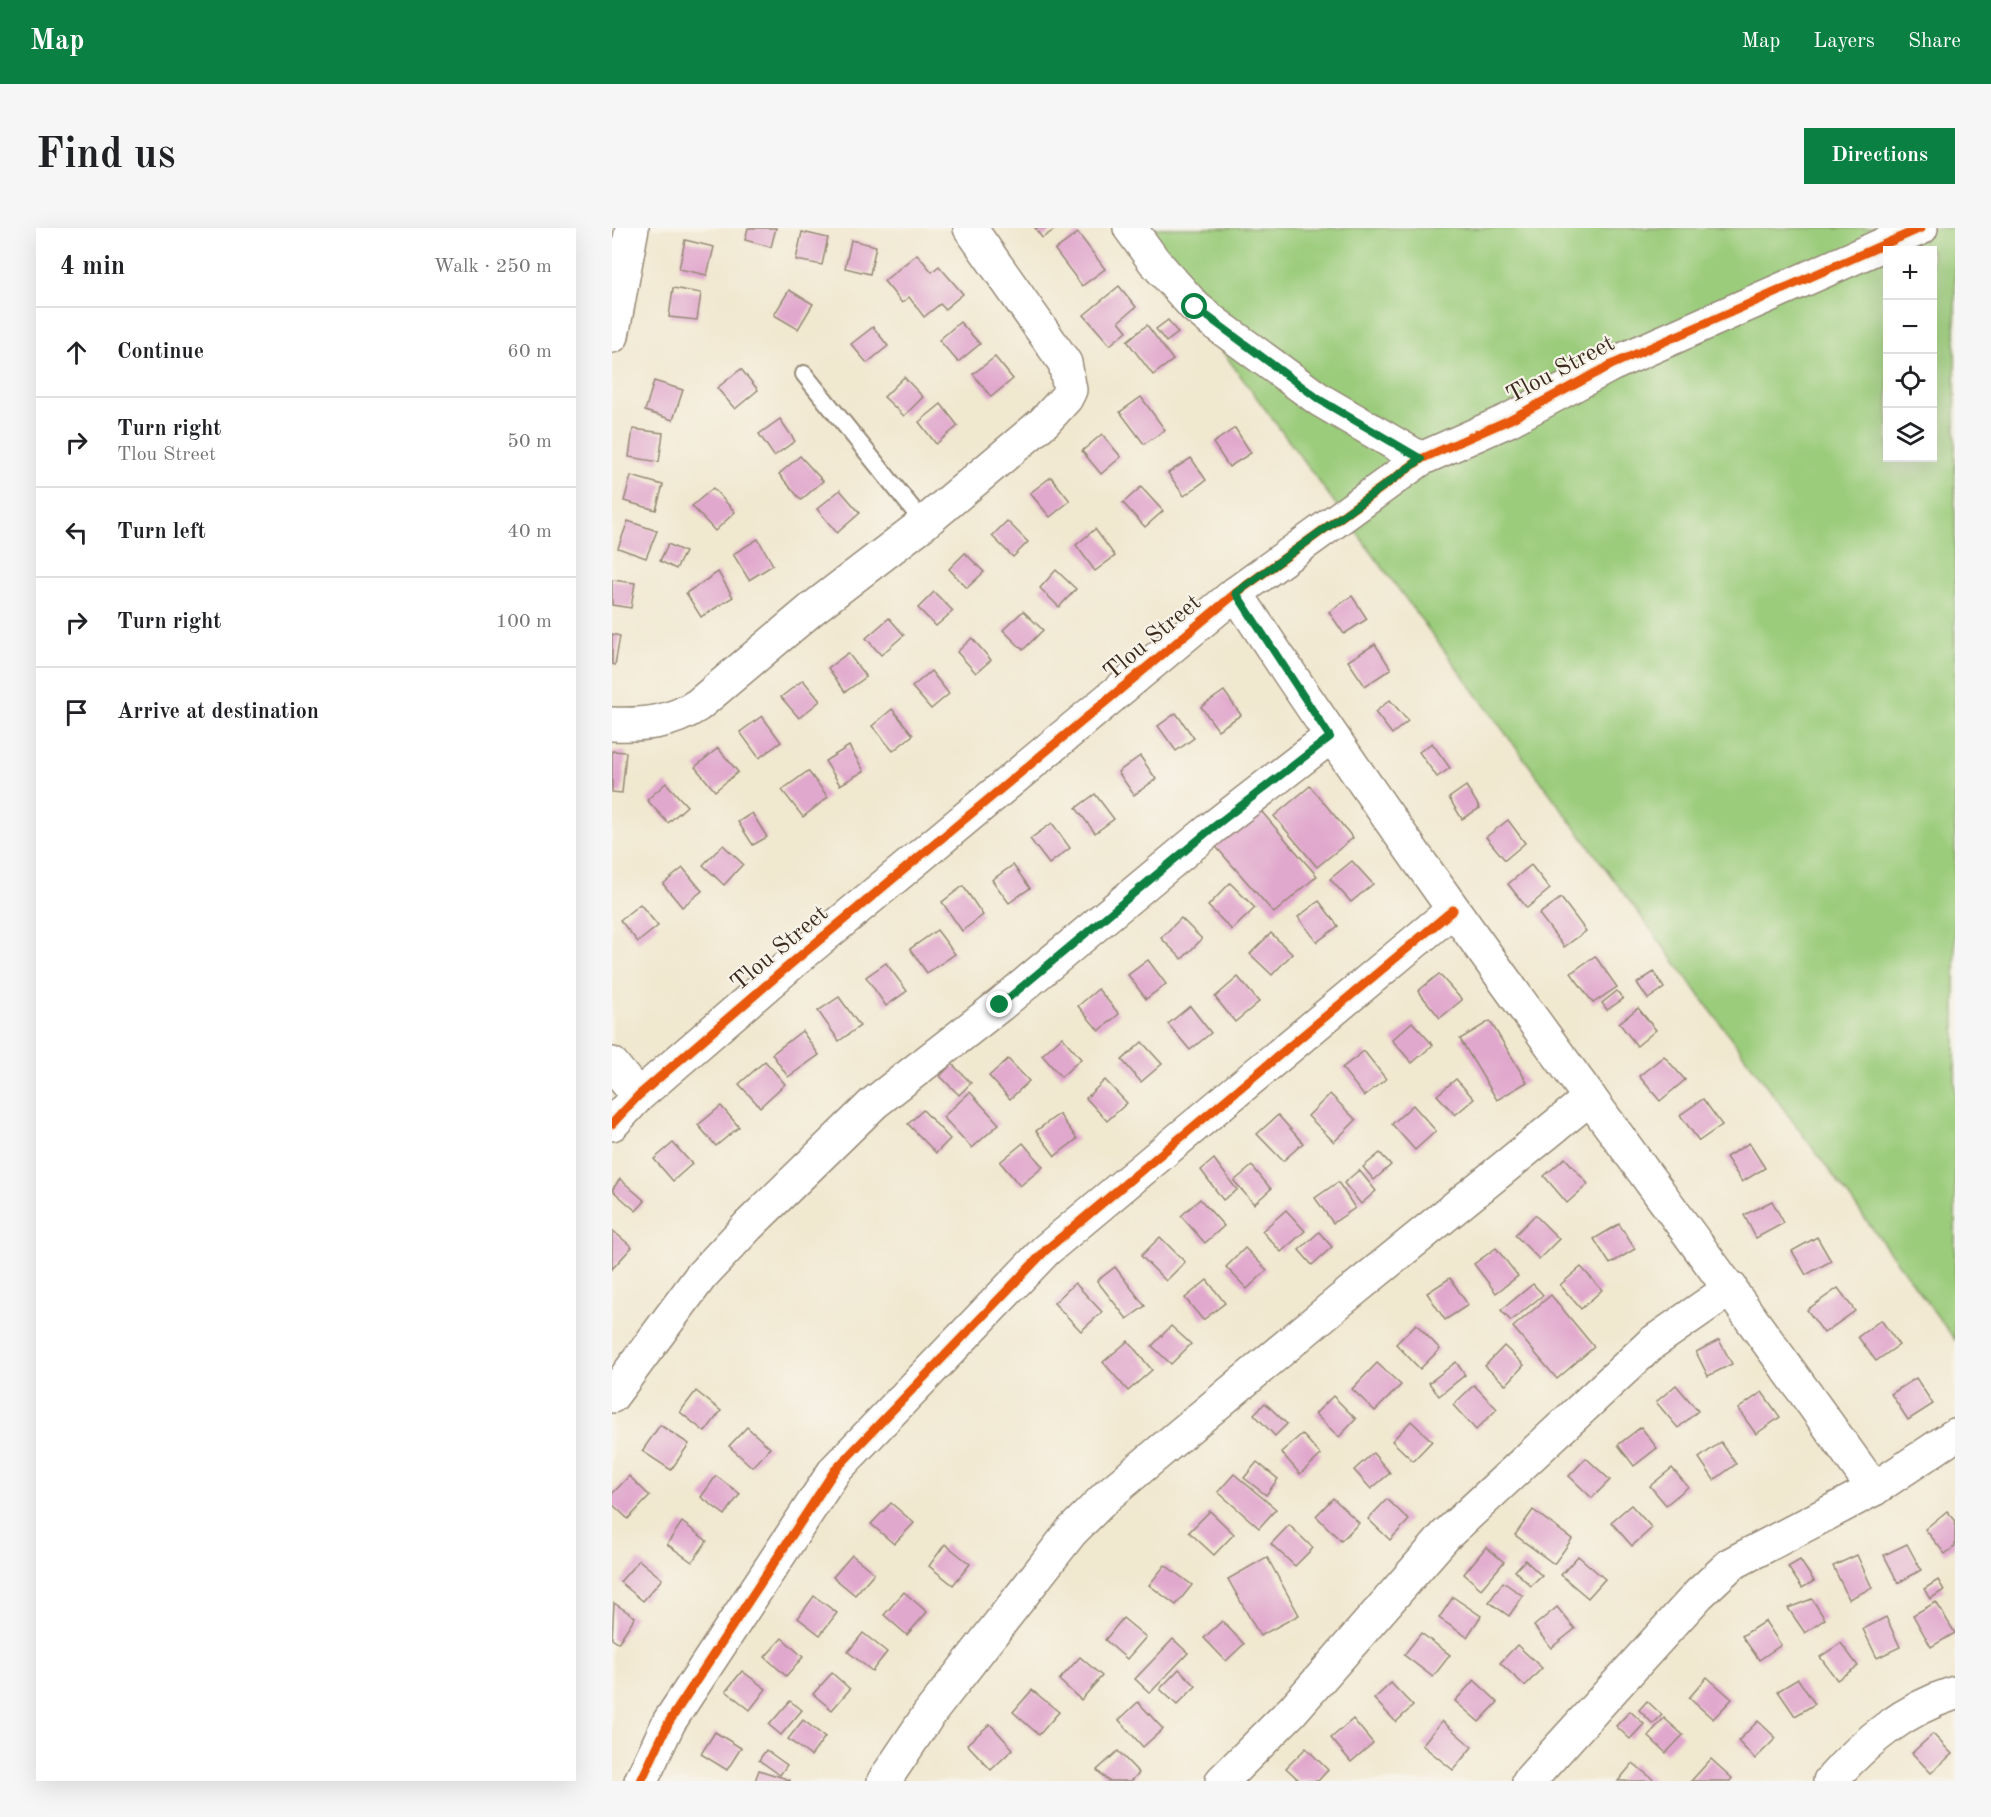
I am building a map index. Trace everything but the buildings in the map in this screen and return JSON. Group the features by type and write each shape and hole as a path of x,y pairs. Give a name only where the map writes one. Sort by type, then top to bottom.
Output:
{"street":[{"path":"612,336 632,228"},
{"path":"612,724 659,722 681,716 812,609 924,523 1044,422 1070,390 1065,363 1057,349 970,228"},
{"path":"1130,228 1167,276 1195,307 1216,324 1320,400 1421,459"},
{"name":"Tlou Street","path":"612,1124 638,1096 793,962 1236,593 1421,459 1509,420 1611,364 1921,228"},
{"path":"1236,593 1330,737 1453,910 1731,1288 1874,1489"},
{"path":"612,1396 701,1276 748,1226 874,1103 1000,1005 1211,829 1330,737"},
{"path":"641,1781 669,1722 835,1470 1046,1250 1453,910"},
{"path":"612,1064 638,1096"},
{"path":"884,1781 929,1714 1071,1533 1108,1495 1340,1301 1590,1098"},
{"path":"1222,1781 1292,1711 1445,1536 1652,1343 1731,1288"},
{"path":"1529,1781 1717,1575 1731,1564 1874,1489 1955,1435"},
{"path":"1830,1781 1892,1722 1931,1701 1955,1693"}],"lane":[{"path":"804,374 924,523"}],"green space":[{"path":"1131,228 1955,228 1955,1340"}],"cycle path":[{"path":"612,1124 638,1096 793,962 1236,593 1421,459 1509,420 1611,365 1921,228"},
{"path":"641,1781 669,1722 835,1470 1046,1250 1453,910"}],"route":[{"path":"1000,1005 1211,829 1330,737 1236,593 1421,459 1320,400 1195,307"}]}
